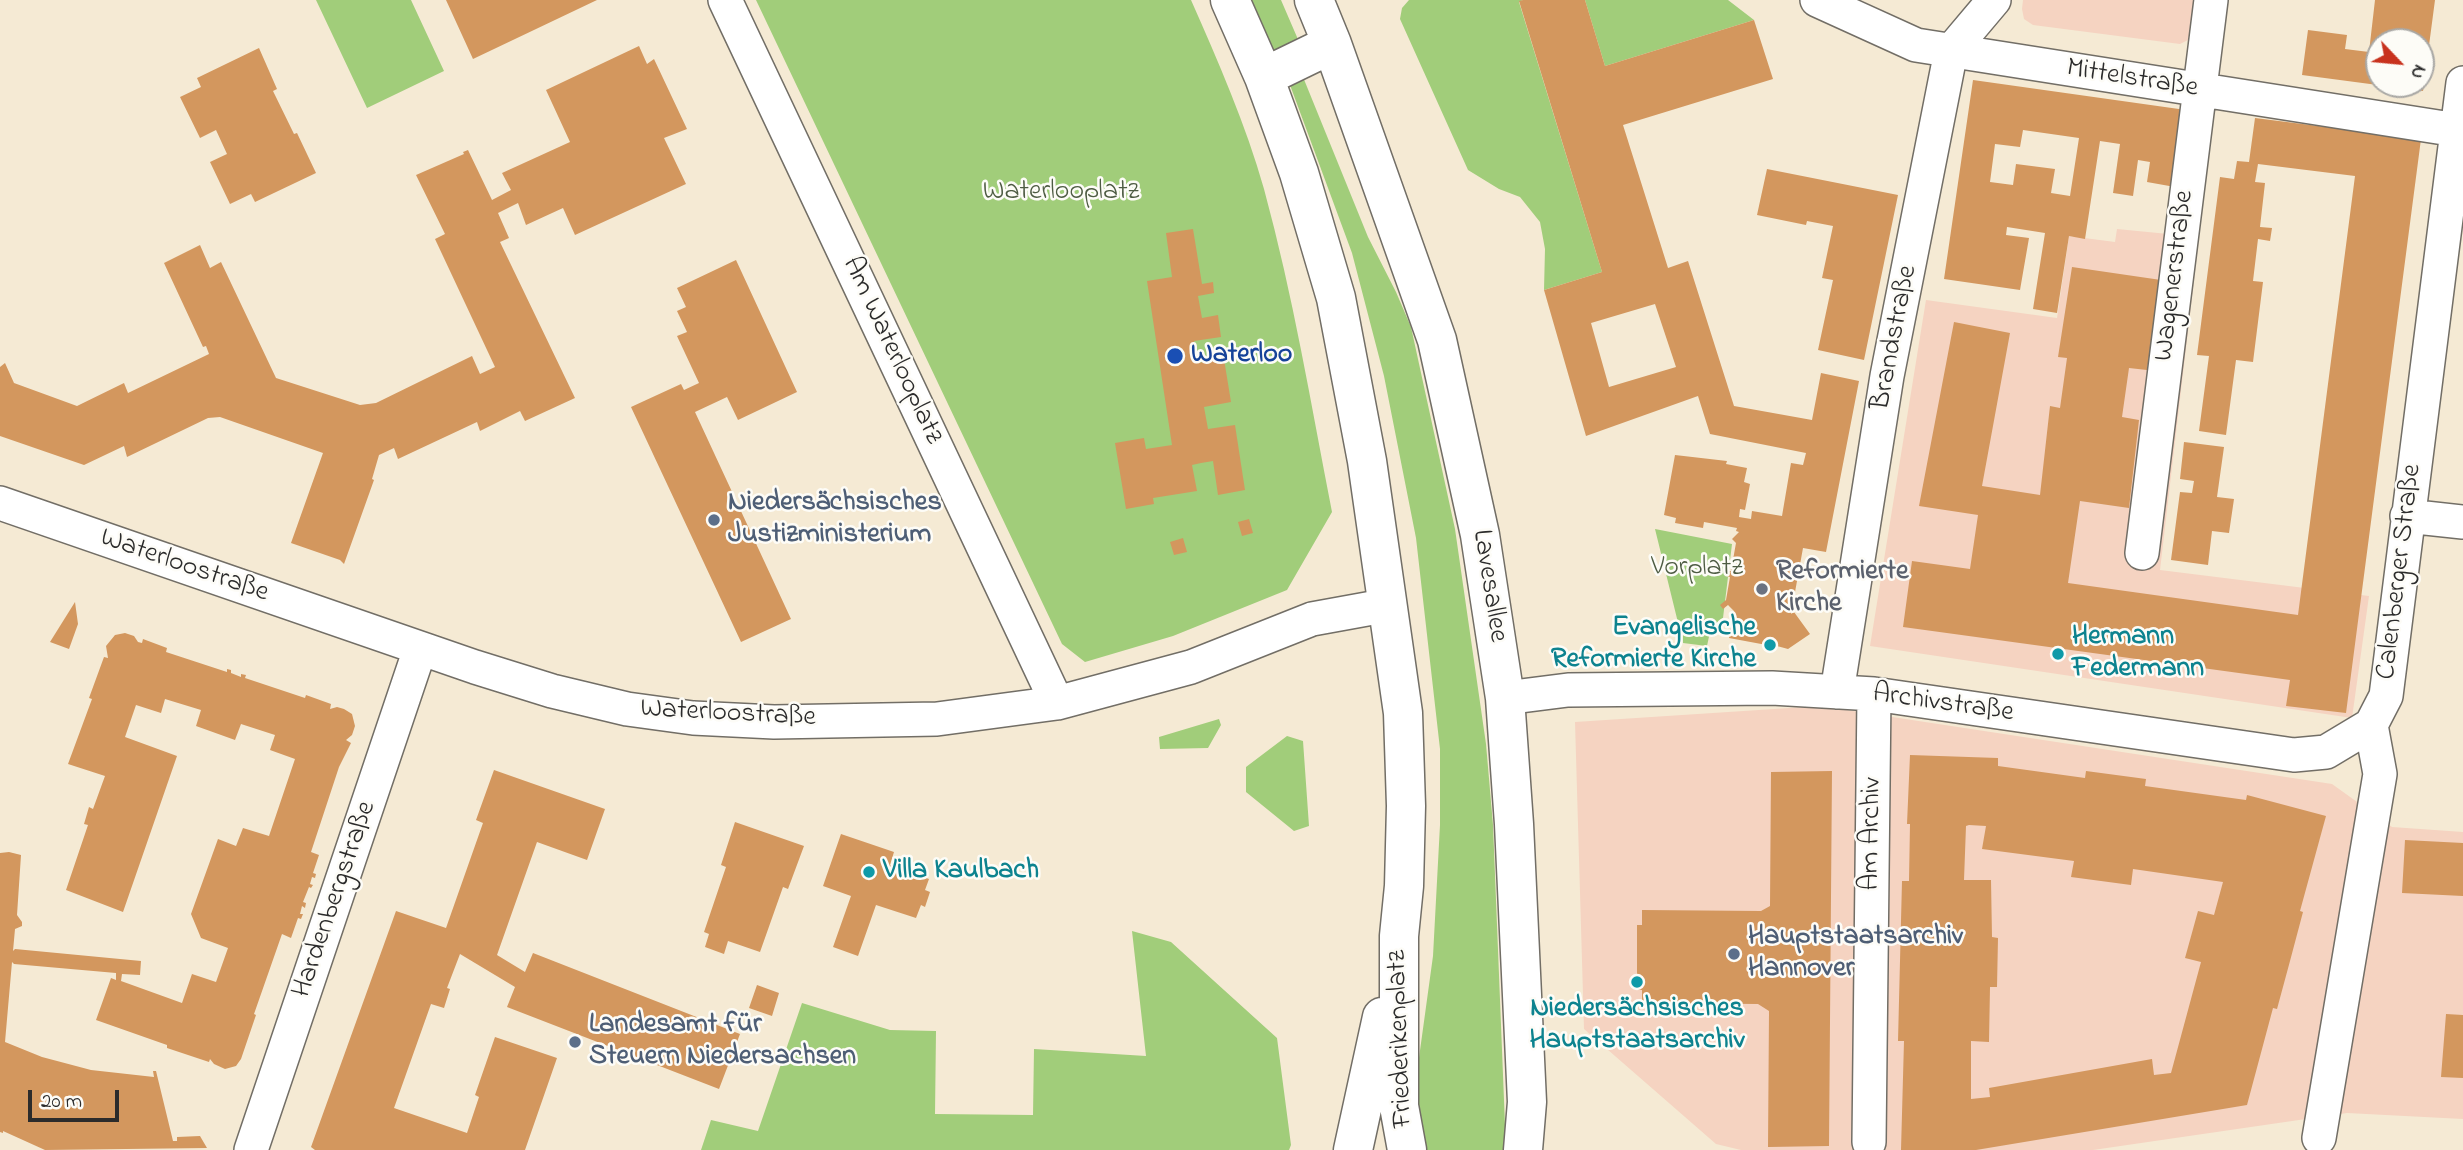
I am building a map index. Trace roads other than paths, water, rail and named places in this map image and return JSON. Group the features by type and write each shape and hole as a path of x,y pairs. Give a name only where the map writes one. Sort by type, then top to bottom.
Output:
{"main road":[{"path":"1230,0 1264,77 1299,173 1336,298 1367,461 1403,713 1404,886 1399,936"},
{"name":"Lavesallee","path":"1316,1 1437,340 1480,535 1505,698 1522,974 1527,1102 1523,1150"},
{"path":"1264,77 1332,44"},
{"name":"Friederikenplatz","path":"1353,1150 1399,936"},
{"name":"Friederikenplatz","path":"1399,936 1399,1105 1407,1150"}],"street":[{"name":"Am Waterlooplatz","path":"725,0 1056,703"},
{"name":"Mittelstraße","path":"1817,0 1916,45 2460,132"},
{"name":"Brandstraße","path":"1837,692 1887,376 1951,51 1994,0"},
{"name":"Wagenerstraße","path":"2143,553 2211,0"},
{"name":"Calenberger Straße","path":"2371,725 2386,696 2407,516 2451,286 2463,83"},
{"name":"Waterloostraße","path":"0,503 420,649 552,691 627,709 693,718 775,722 937,719 1056,703 1191,667 1312,619 1389,605"},
{"path":"2407,516 2463,522"},
{"name":"Hardenbergstraße","path":"251,1150 420,649"},
{"name":"Archivstraße","path":"1505,698 1568,690 1772,688 1874,694 2294,755 2326,752 2371,725"},
{"name":"Am Archiv","path":"1869,1142 1874,694"},
{"path":"2319,1138 2380,774 2371,725"}],"place":[{"name":"Waterloo","path":"1175,356"},
{"name":"Niedersächsisches Justizministerium","path":"714,520"},
{"name":"Reformierte Kirche","path":"1762,589"},
{"name":"Evangelische Reformierte Kirche","path":"1770,645"},
{"name":"Hermann Federmann","path":"2058,654"},
{"name":"Villa Kaulbach","path":"869,872"},
{"name":"Hauptstaatsarchiv Hannover","path":"1734,954"},
{"name":"Niedersächsisches Hauptstaatsarchiv","path":"1637,982"},
{"name":"Landesamt für Steuern Niedersachsen","path":"575,1042"}],"park label":[{"name":"Waterlooplatz","path":"1061,193"},
{"name":"Vorplatz","path":"1697,569"}]}
